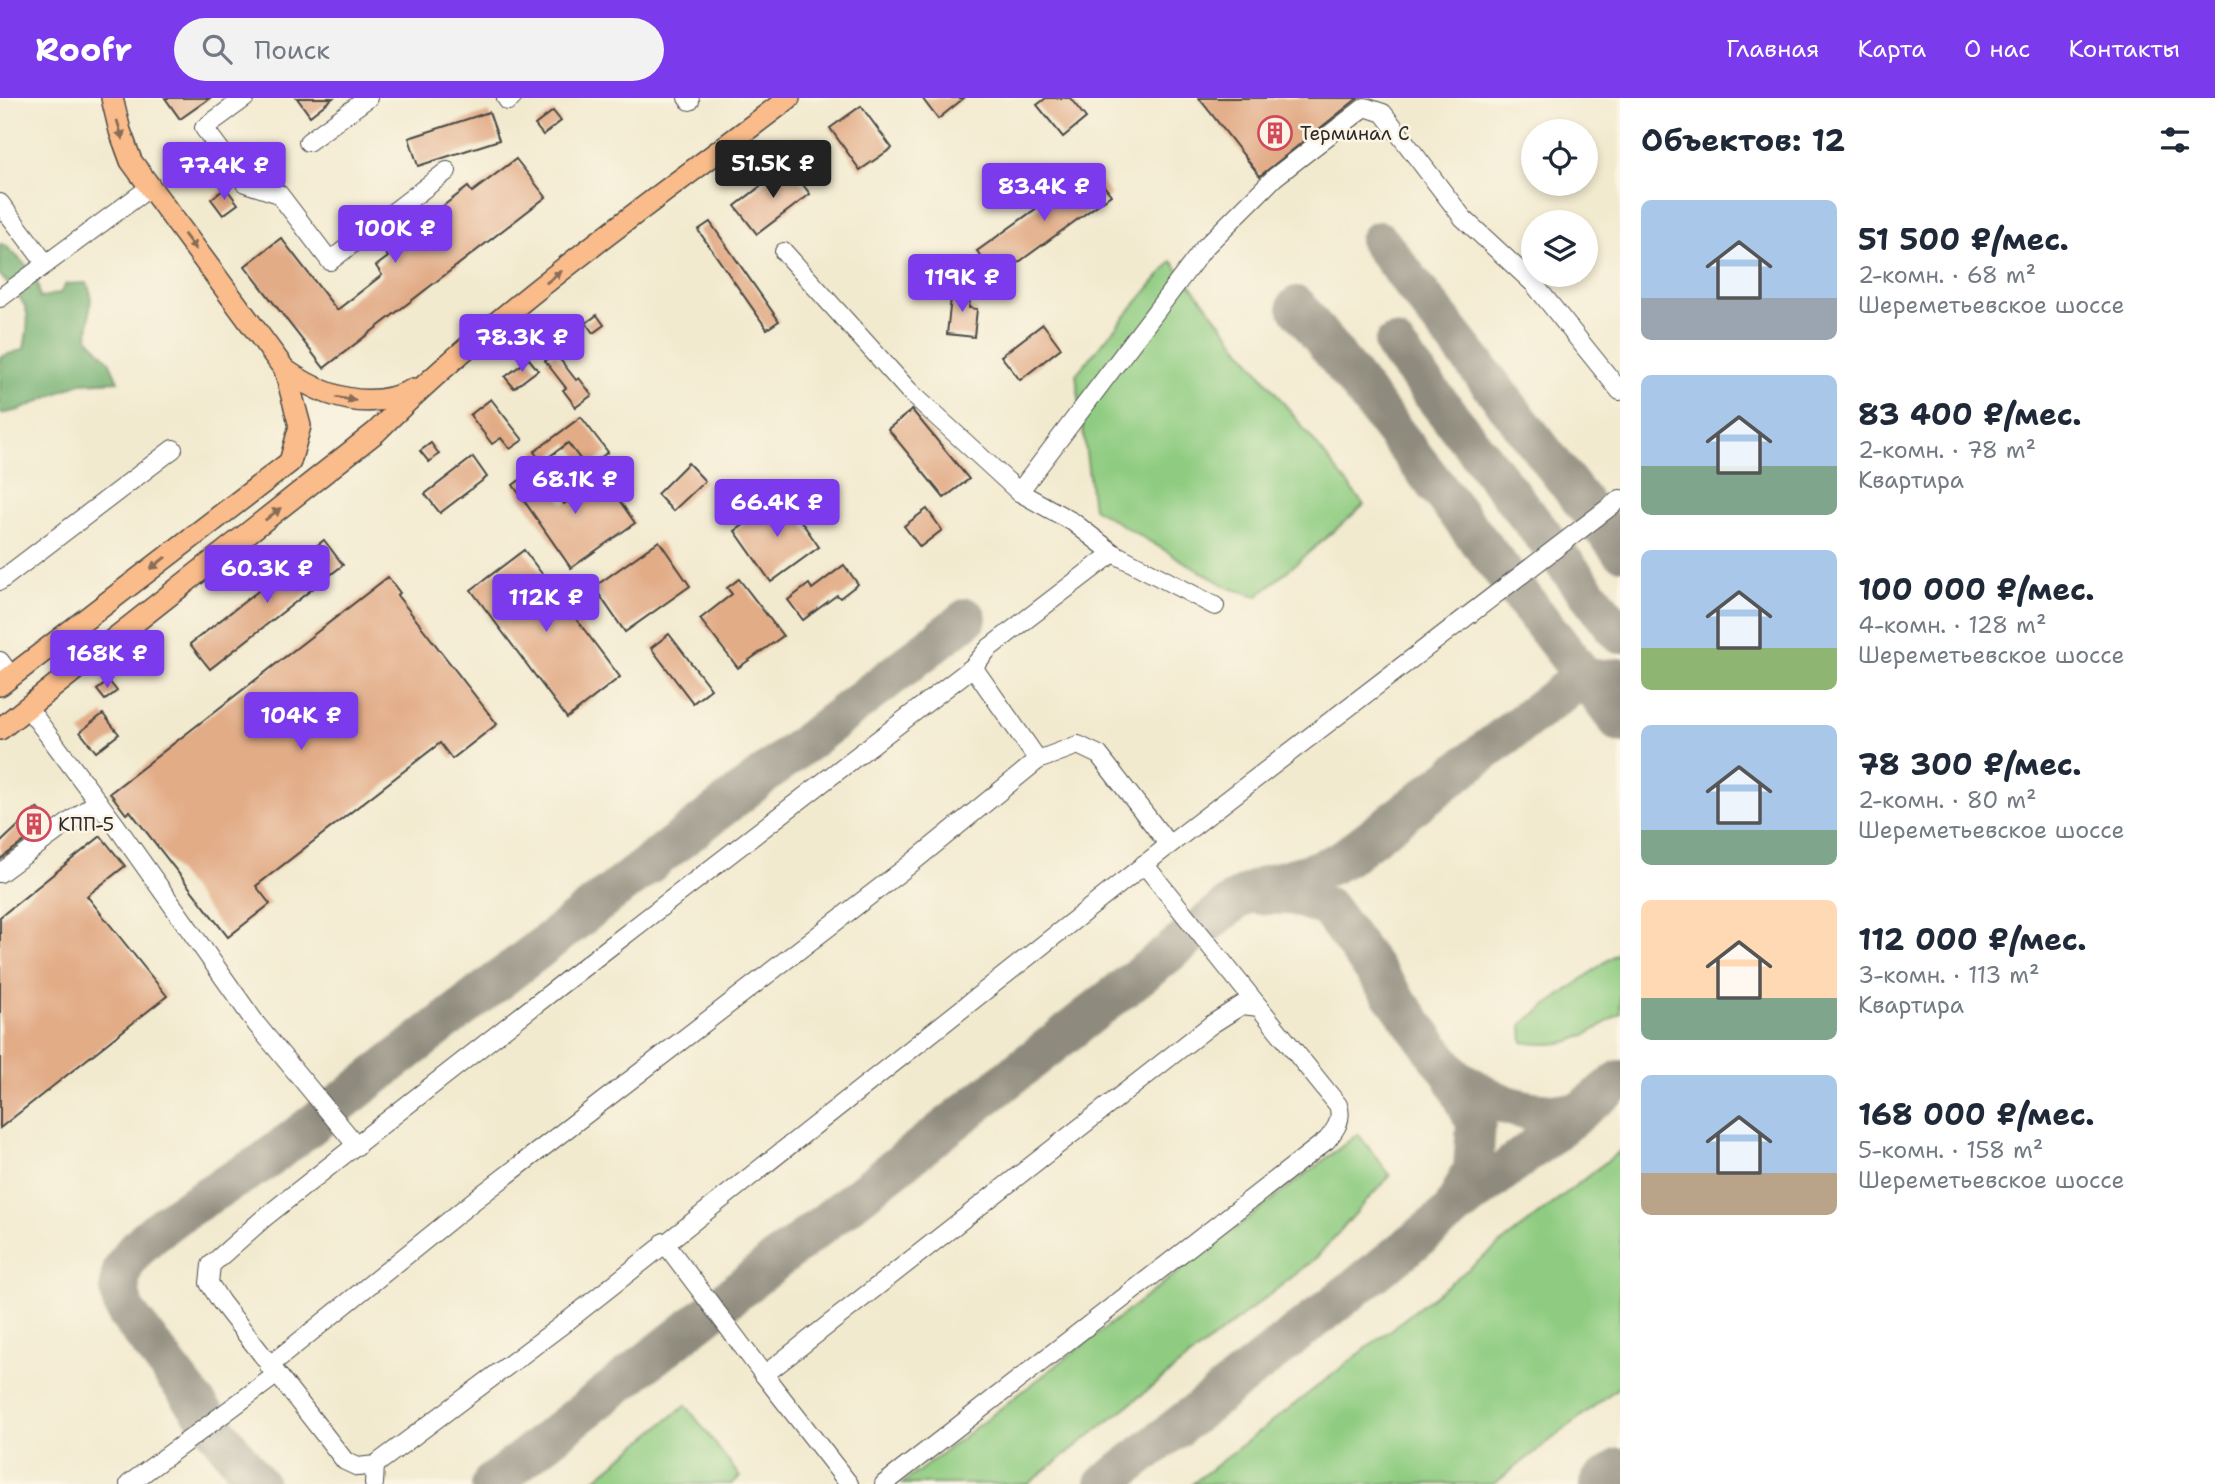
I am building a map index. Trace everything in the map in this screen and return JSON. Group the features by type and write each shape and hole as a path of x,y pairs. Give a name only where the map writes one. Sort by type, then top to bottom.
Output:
{"main road":[{"path":"4,674 290,462 300,426 285,370 131,161 120,131 113,98"},
{"path":"0,729 376,432 426,383 554,277 789,98"},
{"path":"285,370 327,395 347,400 388,399 426,383"}],"lane":[{"path":"245,98 204,128 245,183 279,194 330,261 447,171"},
{"path":"308,142 368,98"},
{"path":"506,98 508,101 512,98"},
{"path":"1019,492 1204,248 1275,177 1377,104 1463,218 1534,284 1620,391"},
{"path":"0,298 149,188"},
{"path":"0,203 46,264"},
{"path":"784,251 909,391 1019,492 1073,522 1113,553 1215,606"},
{"path":"0,581 173,449"},
{"path":"352,1465 375,1465 570,1319 1144,864 1620,499"},
{"path":"371,1484 338,1453 209,1283 211,1265 626,933 776,821 1113,553"},
{"path":"973,667 1038,760"},
{"path":"28,708 98,801 257,1025 357,1146"},
{"path":"133,1483 273,1370 446,1223 908,866 1038,760 1078,745 1099,755 1169,845"},
{"path":"0,873 98,801"},
{"path":"884,1484 1335,1131 1341,1112 1338,1105 1144,864"},
{"path":"764,1375 1212,1024 1242,1005 1259,1007"},
{"path":"664,1242 849,1484"},
{"path":"371,1484 375,1465"}],"green space":[{"path":"0,244 5,245 36,275 40,298 60,293 66,284 87,283 91,295 88,338 109,361 118,381 80,383 20,410 0,414 0,357 24,349 28,324 26,308 22,301 0,275"},
{"path":"1172,261 1364,505 1258,596 1229,588 1093,508 1076,374"},
{"path":"1620,951 1620,1013 1574,1040 1552,1044 1523,1042 1522,1024"},
{"path":"1358,1134 1390,1175 1315,1259 1028,1484 902,1484"},
{"path":"1620,1151 1620,1386 1494,1484 1192,1484"},
{"path":"686,1405 740,1477 731,1484 589,1484"}],"building":[{"path":"165,98 210,98 180,119"},
{"path":"297,98 333,98 310,116"},
{"path":"922,98 964,98 938,119"},
{"path":"1046,98 1070,98 1086,118 1063,137 1037,105"},
{"name":"Терминал C","path":"1199,98 1358,98 1260,176"},
{"path":"861,106 892,148 860,170 830,128"},
{"path":"553,111 561,121 543,135 535,125"},
{"path":"489,112 499,140 418,166 409,138"},
{"path":"516,159 546,197 324,368 245,266 281,238 337,310 382,275 376,266 388,257 384,251 468,187 472,192"},
{"path":"788,165 810,194 757,234 735,206"},
{"path":"1091,169 1111,195 997,278 977,251"},
{"path":"226,188 238,204 223,215 211,199"},
{"path":"710,222 779,321 767,329 698,230"},
{"path":"952,289 971,290 969,308 977,309 974,337 947,334"},
{"path":"597,315 604,325 593,333 586,323"},
{"path":"1043,324 1061,348 1020,380 1001,356"},
{"path":"555,353 592,395 576,407 563,390 566,388 545,361"},
{"path":"529,359 538,370 514,388 505,377"},
{"path":"491,399 523,440 510,449 501,438 492,444 470,415"},
{"path":"912,410 969,479 944,498 888,429"},
{"path":"581,417 608,452 587,468 568,443 542,462 534,452"},
{"path":"431,443 439,454 429,462 420,451"},
{"path":"473,457 487,477 440,513 425,494"},
{"path":"688,463 705,481 673,511 657,494"},
{"path":"536,468 564,504 603,477 635,523 571,568 513,485"},
{"path":"784,497 819,547 771,582 735,531"},
{"path":"927,509 942,530 920,547 904,526"},
{"path":"324,540 343,565 210,669 190,644"},
{"path":"659,541 690,586 625,632 594,587"},
{"path":"524,550 620,677 567,718 471,590"},
{"path":"844,565 858,584 840,598 837,595 803,620 788,600 809,584 812,589"},
{"path":"388,577 400,593 397,595 497,724 452,759 440,743 256,886 270,904 228,937 130,811 126,814 110,793"},
{"path":"739,579 783,636 738,668 700,619 732,594 727,588"},
{"path":"669,634 711,689 693,703 651,648"},
{"path":"109,681 117,691 105,700 97,690"},
{"path":"103,714 119,734 96,752 80,732"},
{"path":"37,808 49,823 0,859 0,843"},
{"path":"101,836 125,866 87,896 167,996 0,1128 0,917"}],"taxiway":[{"path":"1379,241 1620,550"},
{"path":"1297,306 1620,723"},
{"path":"1394,345 1620,634"},
{"path":"258,1484 126,1312 120,1285 128,1259 161,1227 265,1161 967,618"},
{"path":"491,1484 1234,902 1248,893 1318,870 1346,857 1565,690 1584,680 1620,678"},
{"path":"1261,895 1292,895 1328,908 1452,1075 1476,1123 1473,1169 1452,1211"},
{"path":"1452,1075 1511,1106 1539,1112 1577,1114"},
{"path":"1105,1484 1620,1080"},
{"path":"1599,1484 1620,1468"}],"place":[{"name":"Терминал C","path":"1275,133"},
{"name":"КПП-5","path":"34,824"}]}
